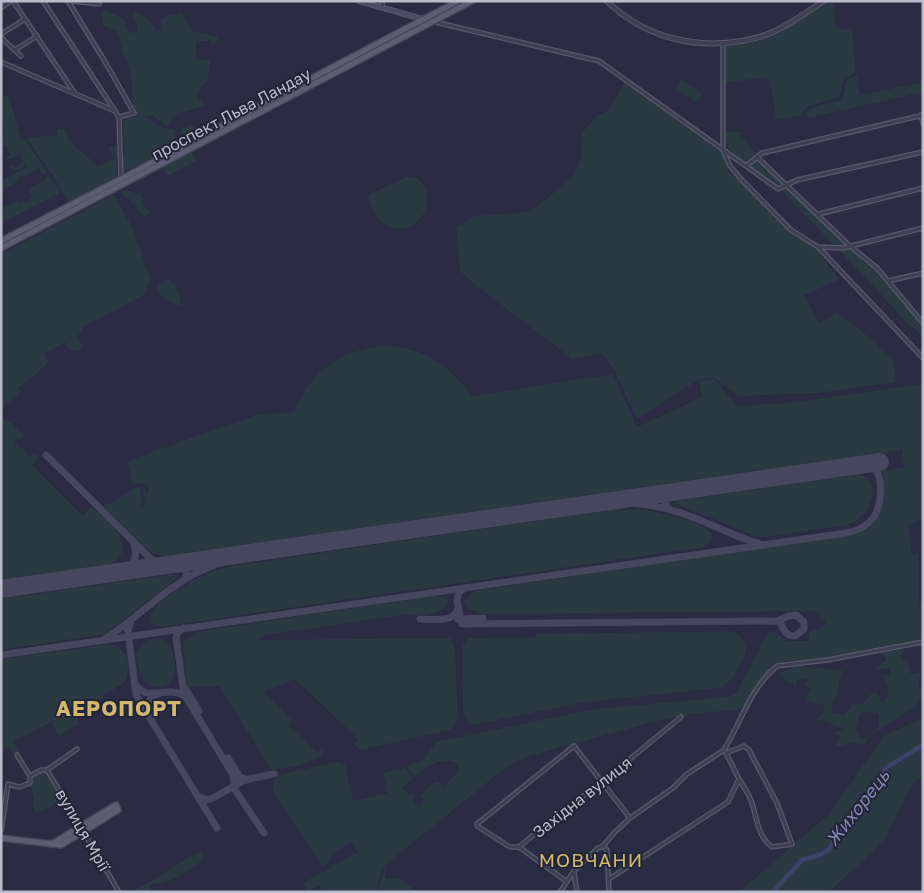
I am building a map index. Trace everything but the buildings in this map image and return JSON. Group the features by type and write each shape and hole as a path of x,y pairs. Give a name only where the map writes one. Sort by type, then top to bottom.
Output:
{"main road":[{"path":"360,1 433,22"},
{"name":"проспект Льва Ландау","path":"1,248 458,1"},
{"name":"проспект Льва Ландау","path":"1,241 472,1"},
{"path":"443,17 444,24"},
{"path":"377,44 380,49"},
{"path":"1,838 52,844 83,829 118,810 116,805 83,829"}],"street":[{"path":"1,8 12,1 75,93"},
{"path":"43,1 119,117 121,179"},
{"path":"69,1 134,113 119,117"},
{"path":"69,1 99,4"},
{"path":"382,1 384,8"},
{"path":"607,1 629,20 663,35 693,43 722,44 768,34 824,1"},
{"path":"21,56 9,47 1,35 26,19"},
{"path":"433,22 599,60 778,189 797,180 923,152"},
{"path":"15,50 37,36"},
{"path":"722,44 723,150 730,166 791,230 818,247 923,358"},
{"path":"1,62 115,111"},
{"path":"746,166 762,153 922,115 923,124"},
{"path":"757,156 850,246 877,268 888,280 895,292 923,323"},
{"path":"818,214 923,188"},
{"path":"818,247 843,248 923,228"},
{"path":"888,280 923,273"},
{"path":"725,752 746,707 760,685 771,671 782,664 827,660 923,642"},
{"name":"Західна вулиця","path":"602,782 574,746 477,824 477,826 510,847 519,847 602,782 681,717"},
{"path":"560,892 574,871 598,848 603,846 630,818 673,788 687,774 725,752 744,746 749,750 777,803 792,844 772,848 766,843 756,821 751,800 725,752"},
{"path":"30,776 41,770 47,770 77,749"},
{"path":"1,831 8,784 19,787 30,783 30,776 17,755"},
{"name":"вулиця Мрії","path":"47,770 119,892"},
{"path":"609,880 728,802 739,779"},
{"path":"602,782 630,818"},
{"path":"603,846 607,850 609,892"},
{"path":"519,847 566,881"},
{"path":"574,871 577,892"}],"shaded area":[{"path":"830,1 833,1 836,26 839,29 852,28 855,73 844,79 839,97 806,107 802,115 776,120 770,82 766,77 724,83 724,47 771,37"},
{"path":"105,10 124,19 129,32 136,33 138,26 133,16 136,12 142,14 158,31 161,27 161,20 168,15 182,12 192,31 218,37 215,45 211,44 210,41 196,41 196,60 210,60 208,80 200,87 197,94 197,97 206,106 174,115 167,127 153,115 147,116 160,126 175,130 174,144 169,150 124,172 121,171 121,156 125,155 123,120 138,115 133,101 131,77 116,30 103,26 102,14"},
{"path":"857,76 860,95 923,82 923,92 808,118 806,112 814,107 842,100 847,79"},
{"path":"682,80 702,93 699,101 696,102 677,89"},
{"path":"624,83 722,153 728,171 789,232 817,250 839,280 804,295 819,323 837,313 866,335 893,359 896,382 818,393 739,396 713,377 698,380 637,419 614,369 602,353 572,359 460,271 457,227 474,216 530,212 574,176 581,158 582,133 595,117 610,109"},
{"path":"1,95 9,96 21,139 25,139 47,172 43,175 39,169 20,177 18,182 1,191 1,181 25,168 27,164 26,162 23,168 13,172 10,166 13,165 14,168 24,162 20,155 9,159 8,162 6,157 11,155 6,145 1,147 1,136 4,136"},
{"path":"190,124 198,130 199,134 181,145 179,143 181,129"},
{"path":"57,129 65,129 69,141 98,166 114,159 108,148 112,146 119,147 119,156 116,158 117,176 69,204 52,174 26,138 57,135"},
{"path":"727,131 741,132 739,136 746,138 755,156 775,172 865,264 869,264 876,271 923,324 923,337 906,322 777,186 734,155 728,147 725,137"},
{"path":"190,153 194,154 196,161 169,175 163,170 164,166"},
{"path":"48,174 60,193 1,223 1,206 3,208 17,201 19,204 33,198 29,188 44,181"},
{"path":"409,176 417,178 424,186 427,200 426,209 421,218 414,224 406,228 397,229 388,226 380,220 368,196"},
{"path":"123,191 131,191 141,195 144,199 142,203 150,212 142,216 129,199 121,194"},
{"path":"114,195 134,231 150,279 144,295 82,327 82,331 77,339 84,345 79,350 71,350 66,347 66,342 43,354 48,361 18,389 21,391 1,410 1,254"},
{"path":"169,278 179,292 181,306 164,299 159,292 159,284 164,284 165,280"},
{"path":"381,346 397,347 423,353 443,365 473,396 613,374 637,427 702,397 699,381 714,379 737,406 782,404 923,384 923,519 908,524 912,555 919,554 919,603 923,604 923,639 828,657 773,663 742,708 691,714 653,722 529,756 499,773 384,866 375,892 322,892 319,885 307,892 303,883 358,852 351,842 331,855 330,862 322,867 274,792 274,780 279,775 337,762 345,765 353,801 387,793 383,773 405,768 413,779 402,788 408,794 412,793 415,797 412,799 419,806 424,802 420,796 421,794 435,782 439,782 443,786 458,773 458,764 446,761 435,763 415,777 408,769 408,766 424,760 436,742 594,709 729,697 736,693 769,631 773,631 788,641 809,641 810,630 819,629 826,623 815,612 810,611 482,614 467,606 465,601 475,591 851,534 869,522 879,509 883,492 882,471 904,467 902,450 165,556 153,554 148,550 104,507 140,487 142,506 145,506 143,488 145,488 146,492 149,491 149,488 144,484 132,483 127,461 259,414 294,412 310,384 327,367 347,355"},
{"path":"1,418 11,423 24,436 14,442 16,445 18,444 20,448 23,448 28,456 36,454 38,459 32,465 83,516 92,507 118,533 123,545 122,552 116,560 107,565 1,580"},
{"path":"855,475 865,476 870,481 873,492 872,498 867,510 857,520 851,524 841,526 758,537 674,503 675,501"},
{"path":"617,509 617,511 647,510 676,519 677,517 707,528 706,530 711,534 711,539 704,547 161,627 156,626 151,621 151,616 156,607 177,590 179,591 191,581 208,573 232,566"},
{"path":"174,574 177,576 175,579 105,634 1,650 1,599"},
{"path":"434,596 443,597 449,602 443,610 432,614 402,615 267,635 255,640 450,638 455,649 458,719 450,730 360,750 354,744 358,739 295,679 264,692 293,720 289,726 317,752 322,749 323,752 314,760 293,767 272,770 219,686 188,686 183,650 184,642 187,637 192,636 195,632"},
{"path":"732,631 742,639 746,652 729,682 719,688 585,702 473,725 469,723 463,714 462,648 467,638 536,637 536,634"},
{"path":"160,638 168,644 172,651 176,670 169,684 156,687 144,681 140,674 137,653 145,641"},
{"path":"111,644 122,650 127,659 128,669 125,682 122,682 122,684 108,693 103,693 103,698 85,706 89,712 77,719 79,724 59,736 51,722 13,742 24,761 19,763 9,747 1,751 1,659"},
{"path":"904,649 901,657 902,660 907,661 911,674 920,673 919,685 923,692 923,697 915,706 867,738 866,744 851,743 835,747 840,737 834,733 844,728 816,719 824,712 824,705 806,700 810,689 804,685 808,678 797,680 796,687 778,674 796,666 842,670 837,694 832,706 832,713 845,715 852,705 864,703 872,693 878,693 881,703 887,698 888,686 882,676 890,674 890,668 874,670 886,660 882,652","holes":["861,712 878,713 879,728 862,740 855,728"]},
{"path":"923,718 923,778 914,781 884,841 829,892 739,892 828,815 884,736"},
{"path":"43,771 62,800 42,811 34,813 34,799 30,783 32,782 31,776"},
{"path":"200,851 204,856 203,860 179,876 159,884 154,883 149,886 151,890 147,892 132,892"},
{"path":"385,869 386,878 399,879 418,892 376,892"}],"waterway":[{"name":"Жихорець","path":"773,892 802,860 820,855 829,849 887,767 923,745"}],"taxiway":[{"path":"46,455 152,560 165,566"},
{"path":"1,655 846,533 861,528 871,521 880,501 880,479 878,474 872,467 860,465"},
{"path":"670,510 665,503 668,496 673,492"},
{"path":"596,503 618,502 662,508 684,514 760,544"},
{"path":"125,572 134,560 136,552 134,544"},
{"path":"106,638 185,579 227,561 261,552"},
{"path":"177,564 182,566 186,573 186,578 183,581"},
{"path":"465,588 459,592 457,600 462,624 777,621 780,622 787,634 792,636 795,636 804,629 804,622 796,615 777,621"},
{"path":"420,619 437,620 448,618 456,613 458,609"},
{"path":"458,619 483,618"},
{"path":"131,621 128,631 136,695 146,711"},
{"path":"183,628 178,632 176,638 184,694 233,775 235,790 264,833"},
{"path":"136,685 146,693 173,692 180,693 185,697"},
{"path":"185,688 199,711"},
{"path":"160,693 153,696 149,701 147,707 148,715 217,828"},
{"path":"228,758 240,777 247,780"},
{"path":"244,780 274,774"},
{"path":"200,797 206,800 211,799 243,781"}],"runway":[{"path":"1,589 880,462"}],"district":[{"name":"АЕРОПОРТ","path":"119,709"},
{"name":"МОВЧАНИ","path":"591,860"}]}
